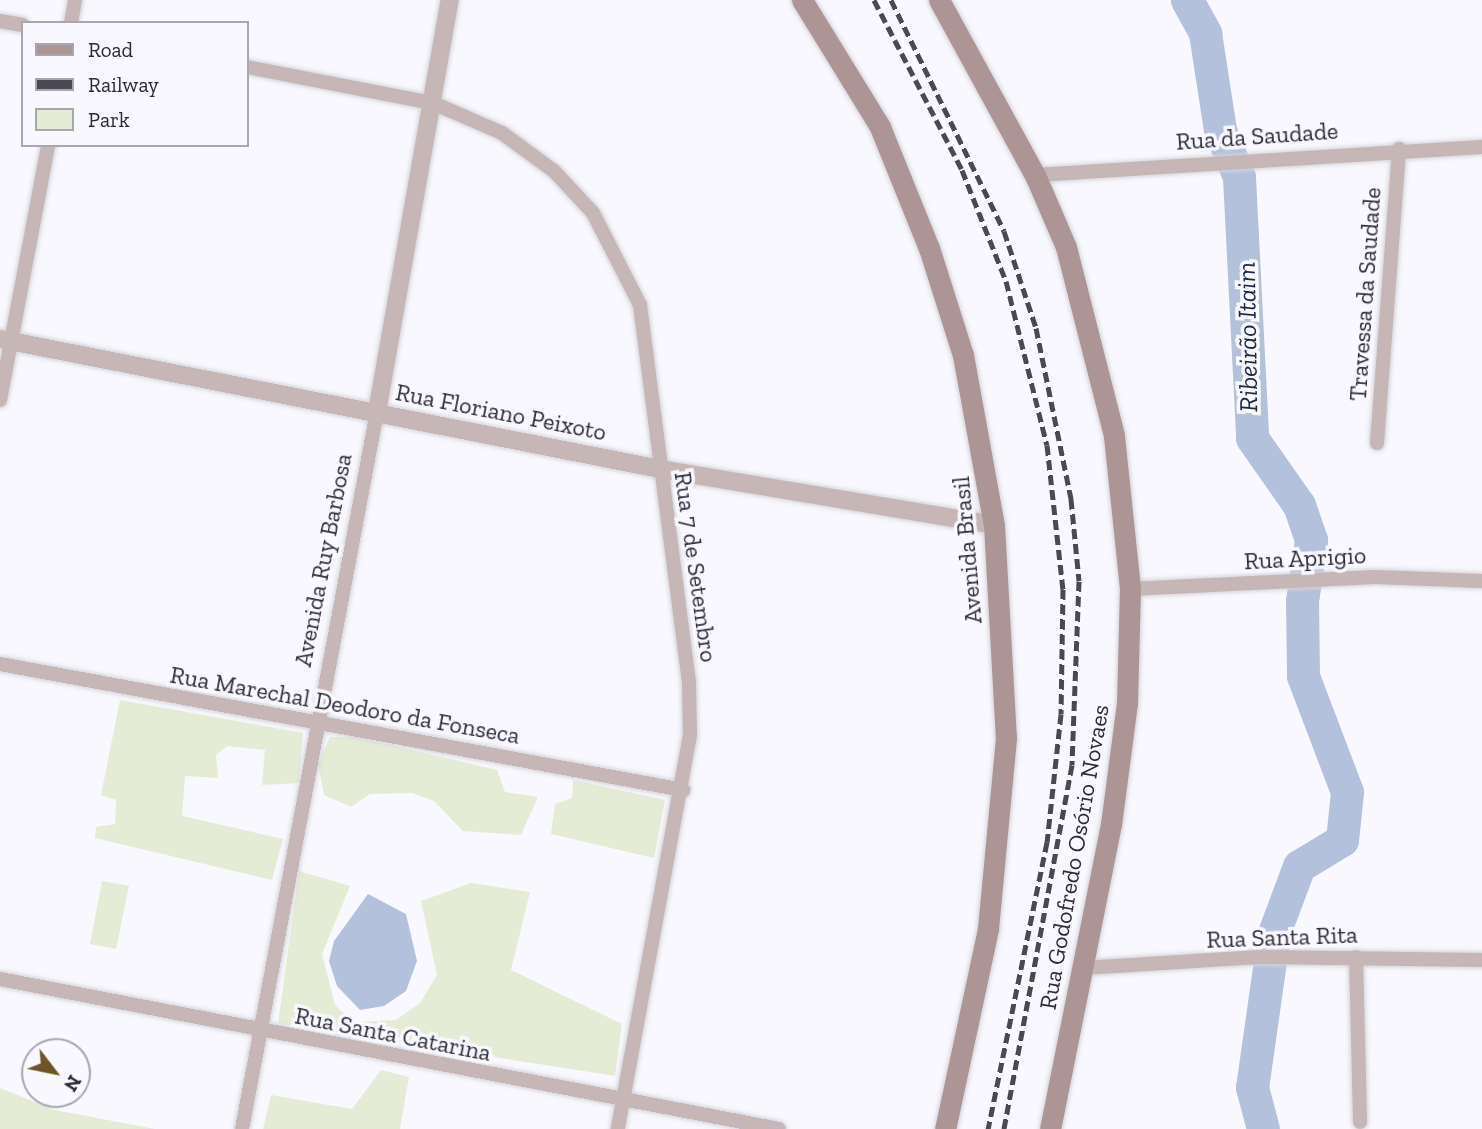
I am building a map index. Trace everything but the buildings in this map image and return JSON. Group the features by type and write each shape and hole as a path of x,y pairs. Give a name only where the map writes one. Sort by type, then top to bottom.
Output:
{"main road":[{"name":"Avenida Brasil","path":"794,0 806,7 880,127 929,248 962,355 994,525 1006,737 988,929 945,1129"},
{"name":"Rua Godofredo Osório Novaes","path":"939,0 1035,175 1066,247 1099,367 1114,436 1130,589 1127,703 1083,968 1051,1129"}],"street":[{"path":"71,21 75,0"},
{"name":"Avenida Ruy Barbosa","path":"243,1129 377,412 450,0"},
{"path":"0,21 21,25"},
{"name":"Rua 7 de Setembro","path":"248,67 433,103 502,133 554,171 599,223 640,305 689,684 683,790 618,1129"},
{"path":"0,400 5,340 48,147"},
{"name":"Rua da Saudade","path":"1035,175 1263,157 1482,147"},
{"name":"Travessa da Saudade","path":"1377,443 1399,149"},
{"name":"Rua Floriano Peixoto","path":"5,340 660,470 994,525"},
{"name":"Rua Aprigio","path":"1130,589 1316,579 1482,581"},
{"name":"Rua Marechal Deodoro da Fonseca","path":"0,664 683,790"},
{"name":"Rua Santa Rita","path":"1083,968 1259,957 1482,960"},
{"path":"1356,957 1360,1122"},
{"name":"Rua Santa Catarina","path":"0,979 259,1032 779,1129"}],"green space":[{"path":"120,700 303,733 299,783 262,785 265,750 227,746 216,755 218,778 185,776 182,816 283,839 272,880 95,838 96,827 115,824 116,800 101,795"},
{"path":"330,737 357,737 497,770 505,792 538,797 521,835 463,831 434,801 412,793 370,794 351,807 324,795 318,764"},
{"path":"573,780 665,800 654,858 551,834 555,804 572,798"},
{"path":"299,871 350,886 322,954 335,1005 353,1022 396,1020 420,1003 437,975 421,901 471,883 530,892 511,970 622,1024 615,1076 278,1023"},
{"path":"102,881 129,886 116,949 90,944"},
{"path":"381,1070 409,1077 400,1129 263,1129 271,1095 352,1109"},
{"path":"0,1088 21,1096 21,1108 50,1108 155,1129 0,1129"}],"water":[{"path":"368,894 406,914 417,961 406,991 384,1006 360,1010 337,986 329,961 334,941"}],"waterway":[{"name":"Ribeirão Itaim","path":"1187,0 1205,33 1220,130 1239,177 1252,438 1299,505 1311,540 1302,601 1303,676 1347,792 1342,840 1299,866 1274,933 1252,1087 1263,1129"}],"railway":[{"path":"874,0 962,170 1006,281 1047,445 1063,589 1061,714 1047,842 988,1129"},
{"path":"891,0 1004,231 1036,328 1071,499 1079,581 1072,765 1004,1129"}]}
